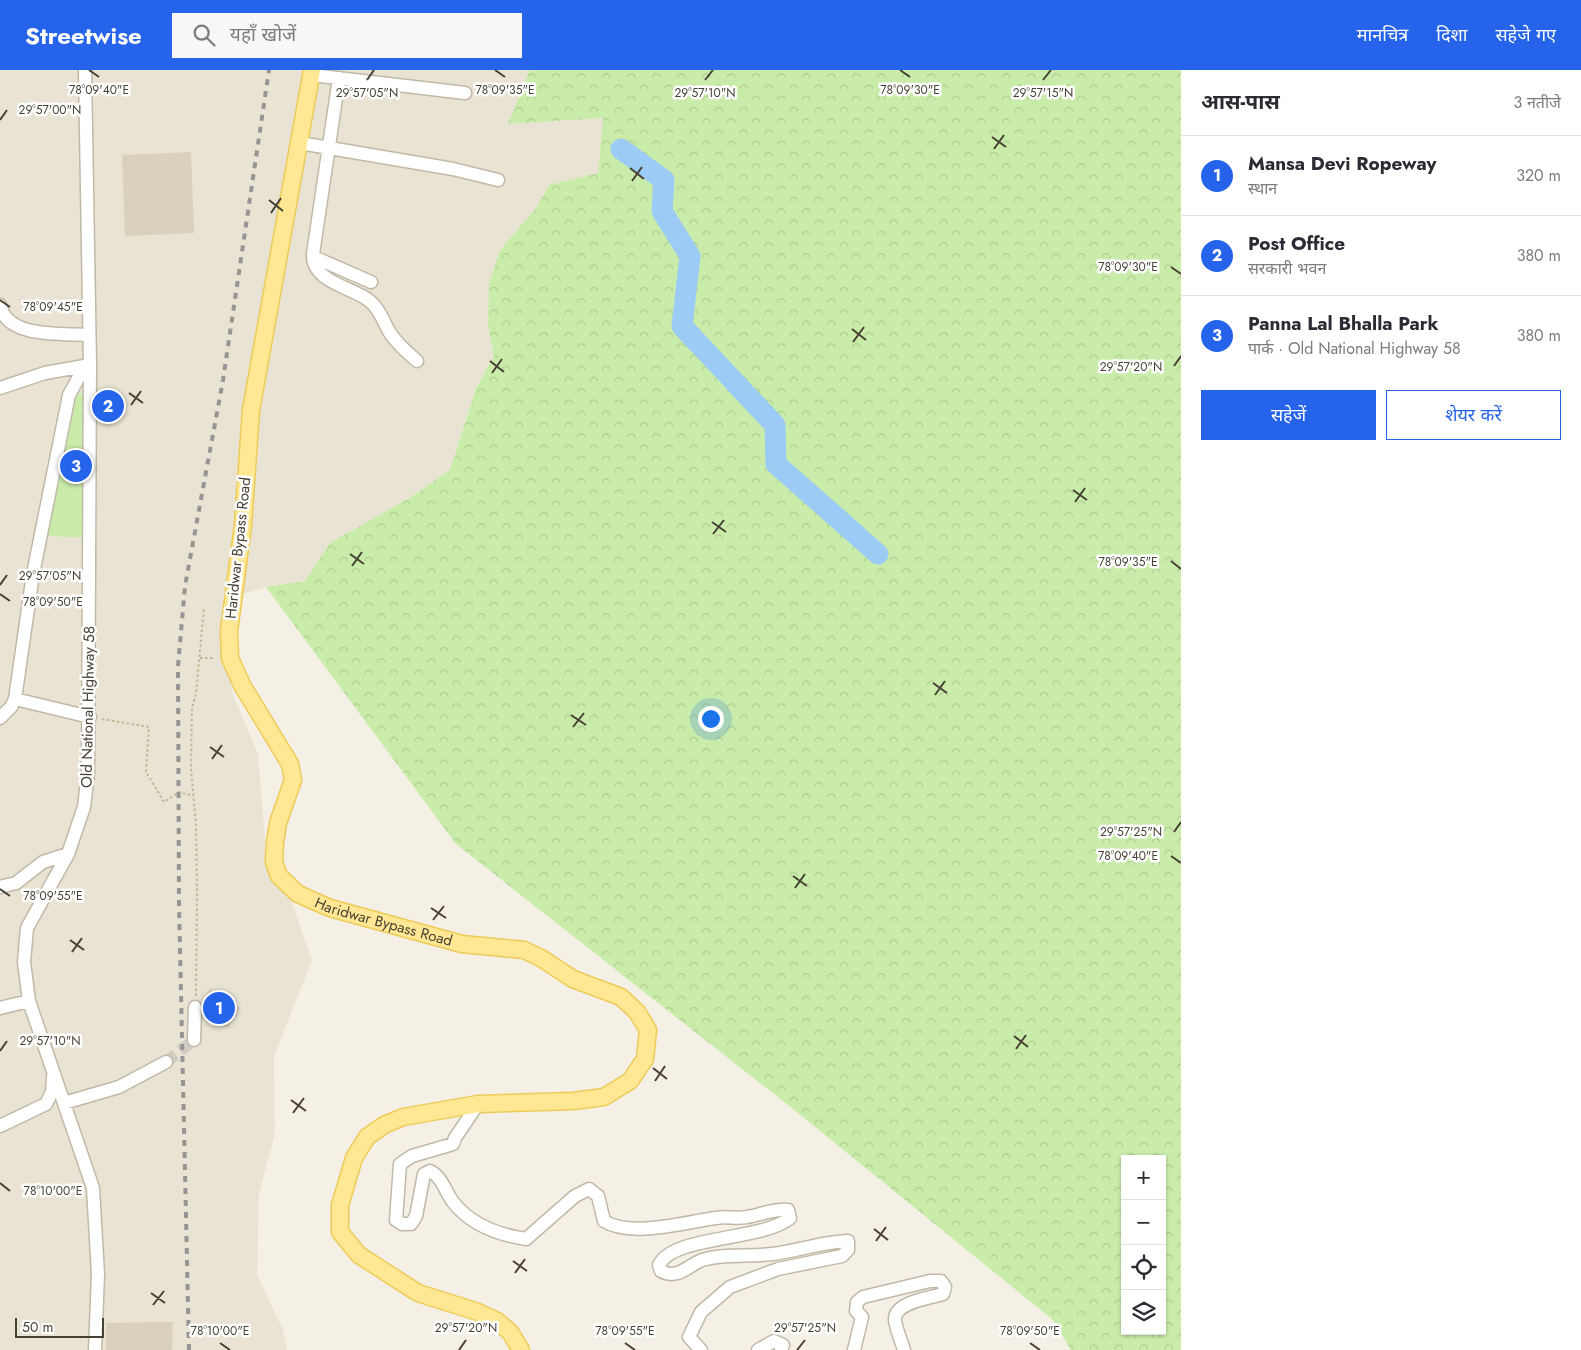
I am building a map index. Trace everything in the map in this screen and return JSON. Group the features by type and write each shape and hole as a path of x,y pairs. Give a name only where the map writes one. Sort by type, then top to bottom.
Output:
{"main road":[{"name":"Haridwar Bypass Road","path":"312,73 251,410 243,525 229,631 230,658 242,685 290,764 293,780 278,823 274,862 279,876 298,894 330,908 462,944 524,950 541,958 573,979 621,996 637,1012 648,1030 645,1060 630,1080 604,1097 573,1101 478,1104 403,1117 384,1125 367,1137 354,1158 340,1205 340,1232 359,1255 418,1293 478,1312 497,1321 510,1332 521,1350"}],"street":[{"name":"Old National Highway 58","path":"85,70 89,335 87,366 90,717 88,773 84,807 68,854 27,928 24,962 29,1001 93,1188 98,1274 96,1350"},
{"path":"312,73 465,93"},
{"path":"339,78 313,255 314,264 326,278 354,290 369,300 398,344 417,361"},
{"path":"300,143 453,169 498,180"},
{"path":"313,255 371,282"},
{"path":"0,305 2,314 11,324 20,328 38,332 89,335"},
{"path":"0,388 45,373 87,366"},
{"path":"0,718 11,708 15,699 33,574 69,395 87,366"},
{"path":"15,699 90,717"},
{"path":"0,886 16,883 43,862 68,854"},
{"path":"0,1008 29,1001"},
{"path":"194,1040 195,1007"},
{"path":"64,1103 119,1087 166,1062"},
{"path":"0,1126 46,1104 52,1092 54,1075"},
{"path":"478,1104 454,1138 453,1144 412,1156 400,1164 396,1220 402,1224 411,1224 416,1216 424,1174 430,1171 437,1174 454,1203 480,1224 502,1235 526,1239 575,1196 589,1189 598,1196 604,1221 615,1227 630,1229 719,1218 746,1217 781,1209 788,1210 790,1218 781,1225 718,1238 672,1252 662,1258 659,1265 661,1271 667,1274 678,1275 702,1260 770,1255 848,1241 848,1250 842,1256 778,1269 730,1287 701,1312 688,1337 701,1350"},
{"path":"854,1350 862,1317 856,1311 857,1302 863,1297 930,1281 941,1281 945,1287 943,1294 902,1306 896,1313 895,1320 904,1350"},
{"path":"758,1350 774,1341 783,1345 781,1350"}],"path":[{"path":"204,608 196,693 192,708 198,974 195,1007 220,1015"},
{"path":"199,658 230,658"},
{"path":"90,717 149,727 146,772 164,802 179,792 193,796"}],"shaded area":[{"path":"0,70 530,70 508,124 603,118 598,174 549,185 536,208 500,250 488,325 494,356 476,388 450,470 411,497 330,543 305,581 266,587 229,598 223,636 233,694 258,754 267,865 288,892 312,960 274,1056 275,1133 259,1194 257,1275 283,1330 287,1350 0,1350"}],"green space":[{"path":"530,70 1181,70 1181,1350 1071,1350 1053,1320 793,1109 456,844 266,587 305,581 330,543 411,497 450,470 476,388 494,356 488,325 489,284 500,250 536,208 549,185 598,173 603,118 508,124"},
{"path":"77,393 87,395 93,538 47,536"}],"building":[{"path":"191,152 194,233 125,236 122,155"},
{"path":"210,989 240,1008 228,1028 203,1012 202,1003"},
{"path":"173,1322 172,1350 106,1350 106,1323"}],"waterway":[{"path":"621,149 664,180 662,211 690,256 682,326 775,425 776,464 878,554"}],"tunnel":[{"path":"166,1062 194,1040"}],"railway":[{"path":"189,1350 179,904 178,666 185,586 223,380 269,70"}],"place":[{"name":"Post Office","path":"108,406"},
{"name":"Panna Lal Bhalla Park","path":"76,466"},
{"name":"Mansa Devi Ropeway","path":"219,1008"}]}
